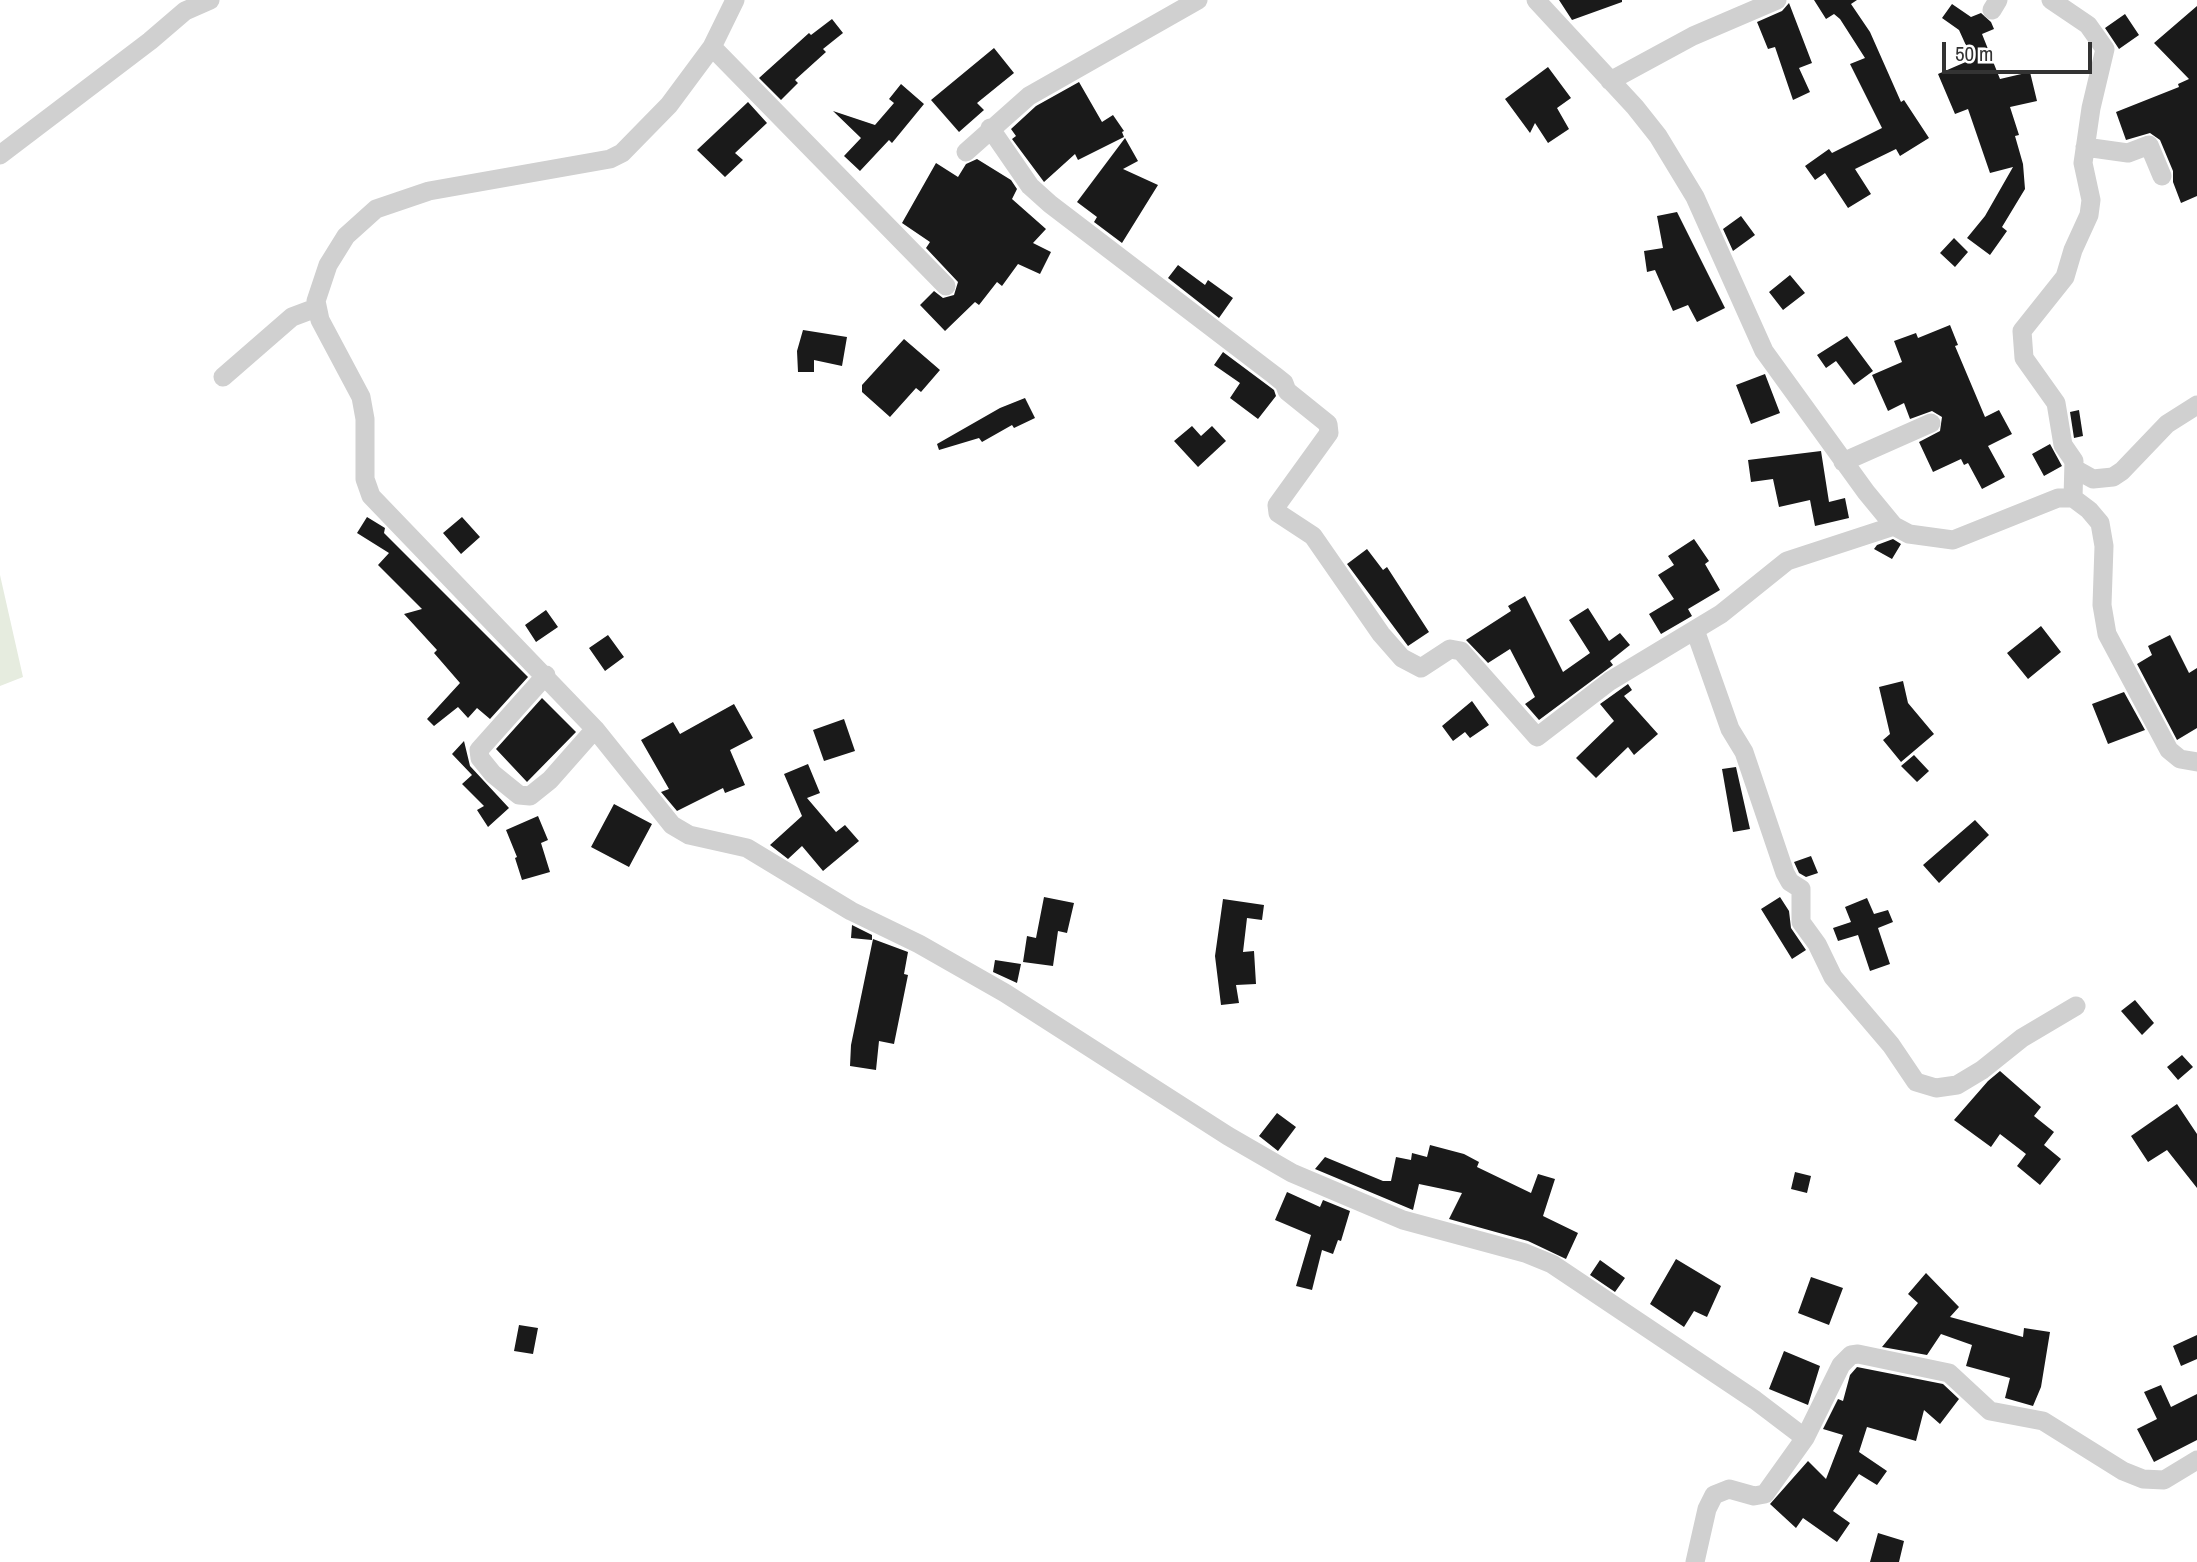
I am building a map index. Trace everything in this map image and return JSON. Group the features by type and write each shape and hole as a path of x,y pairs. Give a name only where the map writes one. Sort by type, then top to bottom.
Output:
{"street":[{"path":"0,155 188,8 210,0"},
{"path":"735,0 712,47 669,104 633,144 616,156 429,191 393,201 368,214 346,236 328,265 316,308 361,397 365,419 365,479 371,496 546,675 595,729 679,831 747,848 851,911 919,944 1005,993 1228,1136 1292,1173 1403,1220 1525,1253 1552,1264 1755,1400 1805,1438"},
{"path":"966,152 1029,96 1198,0"},
{"path":"1536,0 1658,136 1685,178 1764,351 1843,461 1894,526 1909,534 1959,539 2058,498 2073,498 2089,510 2102,529 2102,605 2107,634 2169,750 2180,759 2197,762"},
{"path":"1610,81 1693,36 1777,0"},
{"path":"2050,0 2088,24 2105,49 2084,148 2083,163 2091,201 2089,215 2073,250 2065,277 2022,331 2024,358 2056,403 2063,445 2074,461 2073,498"},
{"path":"712,47 946,286"},
{"path":"990,128 1030,186 1050,205 1274,375 1284,383 1287,391 1328,424 1329,433 1277,509 1294,526 1313,536 1381,634 1412,665 1424,667 1450,649 1461,651 1529,731 1539,737 1610,681 1721,614 1787,561 1894,526"},
{"path":"2084,148 2128,153 2148,145 2162,176"},
{"path":"223,377 292,317 316,308"},
{"path":"2075,469 2092,479 2113,477 2167,424 2197,405"},
{"path":"1843,461 1931,423"},
{"path":"1695,630 1731,730 1744,752 1785,873 1790,882 1801,889 1801,922 1817,944 1833,977 1891,1045 1916,1082 1936,1088 1957,1084 1982,1070 2022,1038 2076,1006"},
{"path":"546,675 479,750 480,758 493,774 519,795 530,796 550,780 595,729"},
{"path":"1695,1562 1707,1509 1714,1495 1729,1489 1754,1496 1765,1494 1805,1438 1842,1364 1851,1355 1858,1354 1949,1373 1990,1411 2043,1421 2143,1479 2164,1480 2197,1460"}],"shaded area":[{"path":"0,575 23,677 0,686"}],"building":[{"path":"1559,0 1622,0 1622,2 1572,20"},
{"path":"1814,0 1857,0 1851,4 1870,32 1901,102 1904,100 1929,138 1900,156 1896,149 1855,169 1871,194 1848,208 1825,173 1815,180 1805,166 1829,149 1832,153 1882,128 1850,64 1865,58 1840,19 1834,14 1826,19"},
{"path":"1789,3 1812,63 1799,68 1810,92 1793,100 1775,47 1768,49 1757,22 1782,11"},
{"path":"1952,4 1971,17 1981,13 1991,22 1994,29 1982,34 2000,79 2030,72 2037,101 2010,107 2019,135 2015,136 2023,164 2025,189 2002,227 2007,231 1990,255 1967,238 1985,216 2013,167 1990,173 1968,109 1955,114 1938,74 1968,61 1965,54 1969,52 1959,30 1942,18"},
{"path":"2197,6 2197,196 2181,203 2173,182 2173,171 2160,140 2150,133 2126,140 2116,112 2179,87 2178,84 2189,79 2154,43"},
{"path":"2125,14 2139,35 2119,49 2105,28"},
{"path":"832,19 843,33 823,49 826,52 795,80 798,83 781,100 759,78 809,33 811,35"},
{"path":"994,48 1014,73 977,103 984,110 959,132 931,100"},
{"path":"1548,67 1571,98 1557,108 1569,129 1548,143 1535,123 1530,133 1505,99"},
{"path":"1079,82 1102,122 1113,115 1124,131 1124,137 1078,160 1075,154 1044,182 1012,139 1016,136 1011,129 1036,106"},
{"path":"901,84 924,104 892,143 889,140 860,171 844,156 861,138 833,111 875,125 894,103 889,99"},
{"path":"748,102 767,123 735,153 743,160 725,177 697,150"},
{"path":"1125,138 1138,161 1123,169 1158,185 1122,243 1094,222 1097,217 1077,202"},
{"path":"977,159 1011,180 1017,189 1012,199 1046,229 1033,243 1051,252 1040,274 1018,264 1002,286 997,282 979,305 975,302 945,331 920,305 934,291 943,298 954,295 958,282 926,248 930,242 902,223 936,163 958,177 966,164"},
{"path":"1677,212 1725,308 1697,322 1688,305 1673,311 1655,270 1647,272 1644,251 1663,248 1657,216"},
{"path":"1741,216 1755,235 1733,251 1723,229"},
{"path":"1954,238 1968,252 1955,267 1940,253"},
{"path":"1178,265 1205,285 1208,280 1233,298 1219,318 1168,278"},
{"path":"1790,275 1805,293 1783,310 1769,292"},
{"path":"1950,325 1958,345 1955,346 1985,417 1999,410 2012,434 1988,446 2005,477 1982,489 1968,463 1964,465 1961,459 1933,472 1919,442 1940,431 1942,417 1932,411 1910,419 1904,403 1888,411 1872,375 1902,362 1894,341 1916,333 1918,338"},
{"path":"803,330 847,337 842,366 814,360 814,372 798,372 797,351"},
{"path":"1847,336 1873,371 1854,385 1836,361 1826,368 1817,355"},
{"path":"904,339 940,370 921,392 916,388 890,417 862,392 862,385"},
{"path":"1223,352 1274,390 1276,396 1258,419 1230,398 1240,383 1214,365"},
{"path":"1765,374 1780,413 1751,424 1736,385"},
{"path":"1025,398 1035,418 1014,428 1012,425 982,442 979,438 939,450 937,444 1000,408"},
{"path":"2079,410 2083,436 2074,438 2070,412"},
{"path":"1192,426 1201,436 1212,426 1226,441 1198,467 1174,441"},
{"path":"2050,444 2062,466 2044,476 2032,454"},
{"path":"1821,451 1829,502 1845,498 1849,518 1815,526 1810,500 1779,507 1773,479 1751,482 1748,460"},
{"path":"367,517 385,528 384,533 528,677 490,719 477,708 468,718 458,707 434,726 427,719 460,683 434,653 437,650 404,614 422,609 378,565 389,553 357,533"},
{"path":"462,517 480,537 461,554 443,533"},
{"path":"1694,539 1709,561 1705,564 1720,590 1688,609 1692,616 1661,634 1649,614 1674,599 1658,575 1674,565 1668,556"},
{"path":"1893,539 1901,544 1892,559 1874,549 1877,545"},
{"path":"1367,549 1383,570 1387,567 1429,632 1408,646 1347,564"},
{"path":"1525,596 1563,672 1590,653 1569,620 1588,608 1609,641 1620,633 1630,645 1610,661 1613,665 1539,720 1525,704 1535,697 1510,649 1488,663 1466,640 1511,611 1508,606"},
{"path":"546,610 558,627 536,642 525,625"},
{"path":"2041,626 2061,652 2028,679 2007,653"},
{"path":"608,635 624,657 605,671 589,648"},
{"path":"2170,635 2189,673 2197,668 2197,728 2177,740 2137,664 2152,655 2148,646"},
{"path":"1903,681 1908,703 1934,734 1901,762 1883,740 1890,734 1879,687"},
{"path":"1628,684 1632,690 1624,696 1658,734 1634,755 1628,747 1596,778 1576,758 1614,721 1600,704"},
{"path":"2124,692 2145,730 2108,744 2092,704"},
{"path":"542,698 576,732 527,782 496,749"},
{"path":"1472,701 1489,725 1470,738 1465,732 1453,741 1442,726"},
{"path":"734,704 753,738 730,750 745,785 725,793 723,788 677,811 661,792 669,789 641,740 673,722 680,734"},
{"path":"844,719 855,751 824,761 813,730"},
{"path":"464,741 470,766 509,808 488,827 477,810 484,806 462,784 472,775 452,754"},
{"path":"1914,755 1929,771 1917,782 1901,766"},
{"path":"808,764 820,793 807,798 836,832 845,825 859,841 823,871 802,846 788,859 770,845 802,816 784,774"},
{"path":"1736,767 1750,829 1733,832 1722,769"},
{"path":"614,804 652,824 629,867 591,847"},
{"path":"538,816 548,840 541,843 550,872 522,880 515,858 517,857 506,830"},
{"path":"1975,820 1989,835 1939,883 1923,865"},
{"path":"1811,856 1818,873 1806,877 1799,873 1794,862"},
{"path":"1044,897 1074,903 1067,933 1058,931 1053,966 1023,962 1027,936 1036,938"},
{"path":"1780,897 1789,911 1791,928 1806,950 1792,959 1761,909"},
{"path":"1867,898 1874,914 1888,910 1893,922 1878,928 1890,964 1870,971 1858,935 1838,941 1833,928 1851,922 1845,907"},
{"path":"1223,899 1264,905 1262,920 1247,918 1243,952 1254,951 1256,984 1236,985 1239,1003 1221,1005 1215,956"},
{"path":"852,925 872,935 872,940 851,938"},
{"path":"873,939 908,952 904,974 908,975 894,1044 879,1041 876,1070 850,1066 851,1045"},
{"path":"995,960 1021,964 1017,983 993,972"},
{"path":"2135,1000 2154,1023 2142,1035 2121,1011"},
{"path":"2182,1055 2193,1067 2178,1080 2167,1067"},
{"path":"2000,1071 2041,1107 2034,1116 2054,1132 2044,1145 2061,1159 2040,1185 2017,1166 2026,1154 2000,1134 1991,1147 1954,1120"},
{"path":"2177,1104 2197,1134 2197,1188 2167,1150 2148,1162 2131,1136"},
{"path":"1277,1113 1296,1127 1278,1151 1259,1136"},
{"path":"1430,1145 1464,1154 1479,1162 1477,1167 1531,1193 1538,1174 1555,1179 1543,1216 1578,1233 1566,1259 1528,1241 1449,1219 1462,1193 1419,1184 1413,1210 1315,1169 1325,1157 1383,1181 1391,1181 1396,1157 1411,1160 1412,1153 1427,1157"},
{"path":"1795,1172 1811,1176 1807,1193 1791,1189"},
{"path":"1287,1192 1320,1207 1323,1200 1350,1211 1341,1241 1338,1240 1333,1254 1322,1250 1312,1290 1296,1286 1311,1235 1275,1220"},
{"path":"1676,1259 1721,1286 1707,1317 1694,1311 1684,1327 1650,1304"},
{"path":"1600,1260 1625,1278 1615,1292 1590,1275"},
{"path":"1926,1273 1959,1307 1950,1317 2023,1337 2024,1328 2050,1332 2041,1387 2033,1406 2005,1398 2010,1378 1966,1366 1972,1345 1941,1334 1927,1355 1882,1347 1918,1303 1908,1294"},
{"path":"1811,1277 1843,1288 1829,1325 1798,1313"},
{"path":"519,1325 538,1328 533,1354 514,1351"},
{"path":"2197,1335 2197,1359 2181,1366 2173,1346"},
{"path":"1784,1351 1820,1366 1808,1405 1769,1389"},
{"path":"1857,1367 1943,1384 1959,1399 1940,1424 1924,1410 1916,1441 1867,1427 1859,1452 1887,1471 1877,1485 1859,1474 1833,1511 1850,1523 1837,1542 1803,1518 1796,1528 1770,1504 1808,1461 1826,1479 1843,1435 1823,1429 1838,1399 1843,1401 1850,1375"},
{"path":"2161,1385 2171,1407 2197,1394 2197,1440 2154,1462 2137,1429 2157,1419 2144,1392"},
{"path":"1878,1533 1904,1541 1899,1562 1870,1562"}]}
